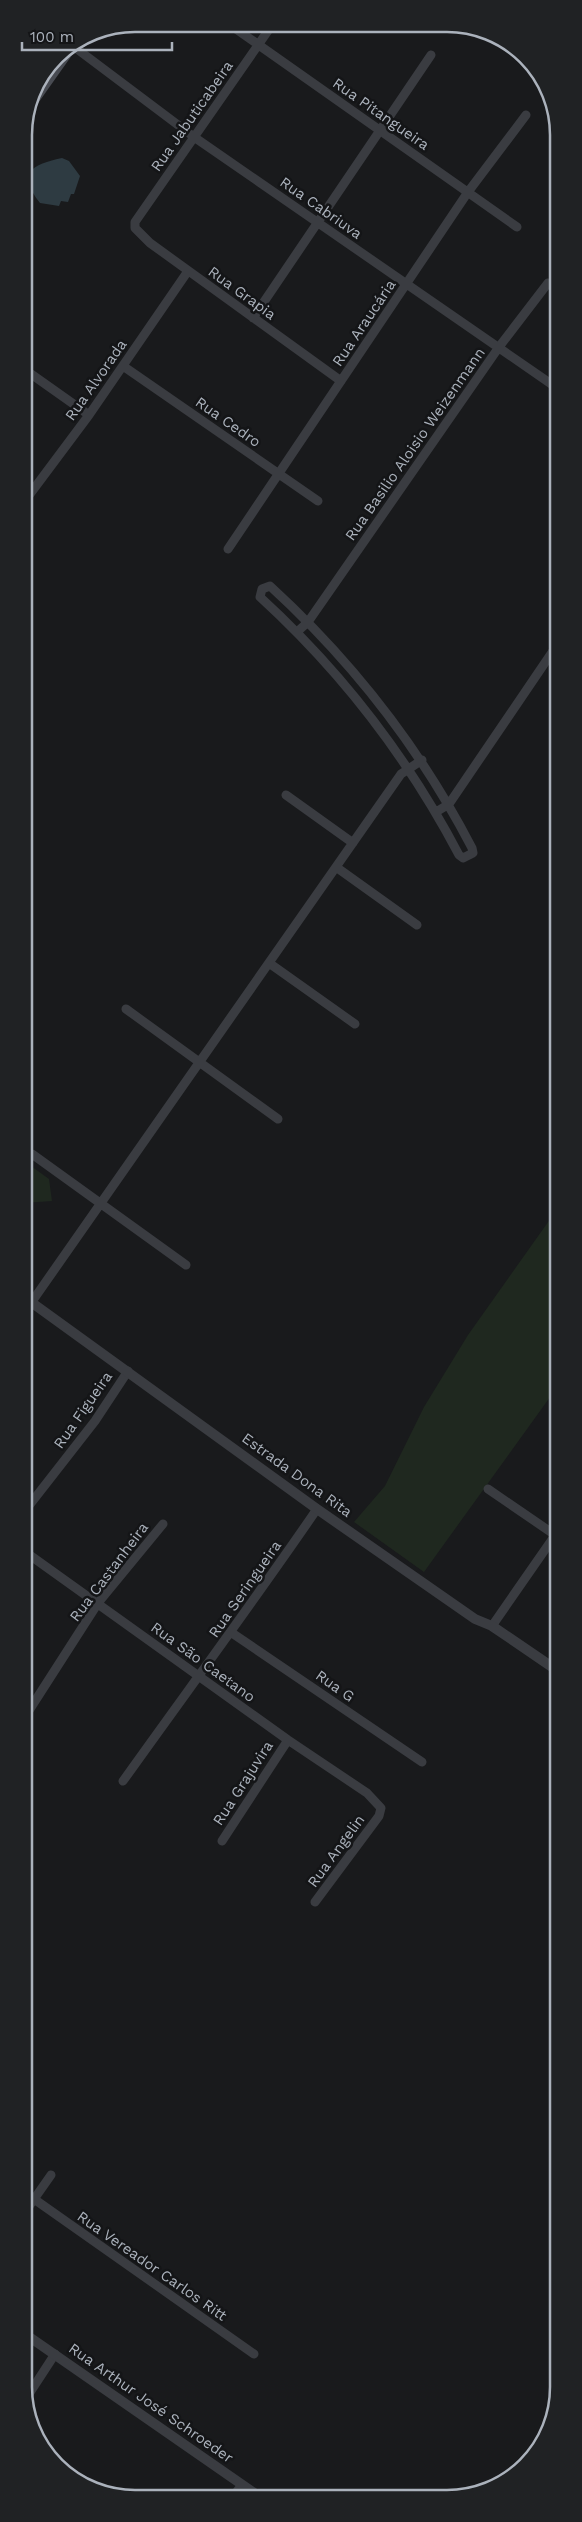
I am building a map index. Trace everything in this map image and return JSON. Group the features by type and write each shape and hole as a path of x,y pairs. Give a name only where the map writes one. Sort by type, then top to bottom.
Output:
{"street":[{"name":"Rua Pitangueira","path":"240,33 517,227"},
{"name":"Rua Jabuticabeira","path":"135,222 267,33"},
{"name":"Rua Cabriuva","path":"78,50 194,137 550,383"},
{"path":"253,318 316,222 431,55"},
{"name":"Rua Araucária","path":"228,550 468,192 526,115"},
{"name":"Rua Grapia","path":"135,222 135,228 139,234 341,381"},
{"name":"Rua Alvorada","path":"33,490 89,415 188,271"},
{"name":"Rua Basilio Aloisio Weizenmann","path":"297,632 308,622 499,347 548,283"},
{"name":"Rua Cedro","path":"123,366 318,501"},
{"path":"33,375 89,415"},
{"path":"270,586 308,622 366,685 422,760 472,848 473,853 468,857 462,858 459,855 409,768 355,694 297,632 260,597 262,589 270,586"},
{"path":"436,812 448,804 550,657"},
{"path":"32,1293 101,1204 401,774 422,760"},
{"path":"286,795 353,843"},
{"path":"336,867 417,925"},
{"path":"269,963 355,1024"},
{"path":"126,1009 278,1119"},
{"path":"33,1154 186,1265"},
{"name":"Estrada Dona Rita","path":"32,1302 317,1509 475,1619 492,1626 549,1665"},
{"name":"Rua Figueira","path":"32,1501 94,1421 128,1371"},
{"path":"488,1489 549,1529"},
{"name":"Rua Seringueira","path":"123,1781 199,1675 232,1633 317,1509"},
{"name":"Rua Castanheira","path":"32,1705 98,1603 163,1524"},
{"path":"492,1626 549,1545"},
{"name":"Rua São Caetano","path":"32,1557 288,1740 367,1793"},
{"name":"Rua G","path":"232,1633 422,1762"},
{"name":"Rua Grajuvira","path":"222,1841 288,1740"},
{"name":"Rua Angelin","path":"316,1902 379,1816 381,1808 367,1793"},
{"path":"32,2202 51,2175"},
{"name":"Rua Vereador Carlos Ritt","path":"34,2199 254,2354"},
{"name":"Rua Arthur José Schroeder","path":"32,2339 250,2490"},
{"path":"32,2389 55,2354"},
{"path":"238,2490 242,2485"}],"shaded area":[{"path":"62,158 69,161 80,176 74,194 71,194 68,202 61,201 59,206 40,203 33,193 33,169"},
{"path":"33,1167 49,1179 52,1201 33,1202"},
{"path":"550,1220 549,1398 424,1572 354,1522 385,1486 424,1407 468,1335"}]}
